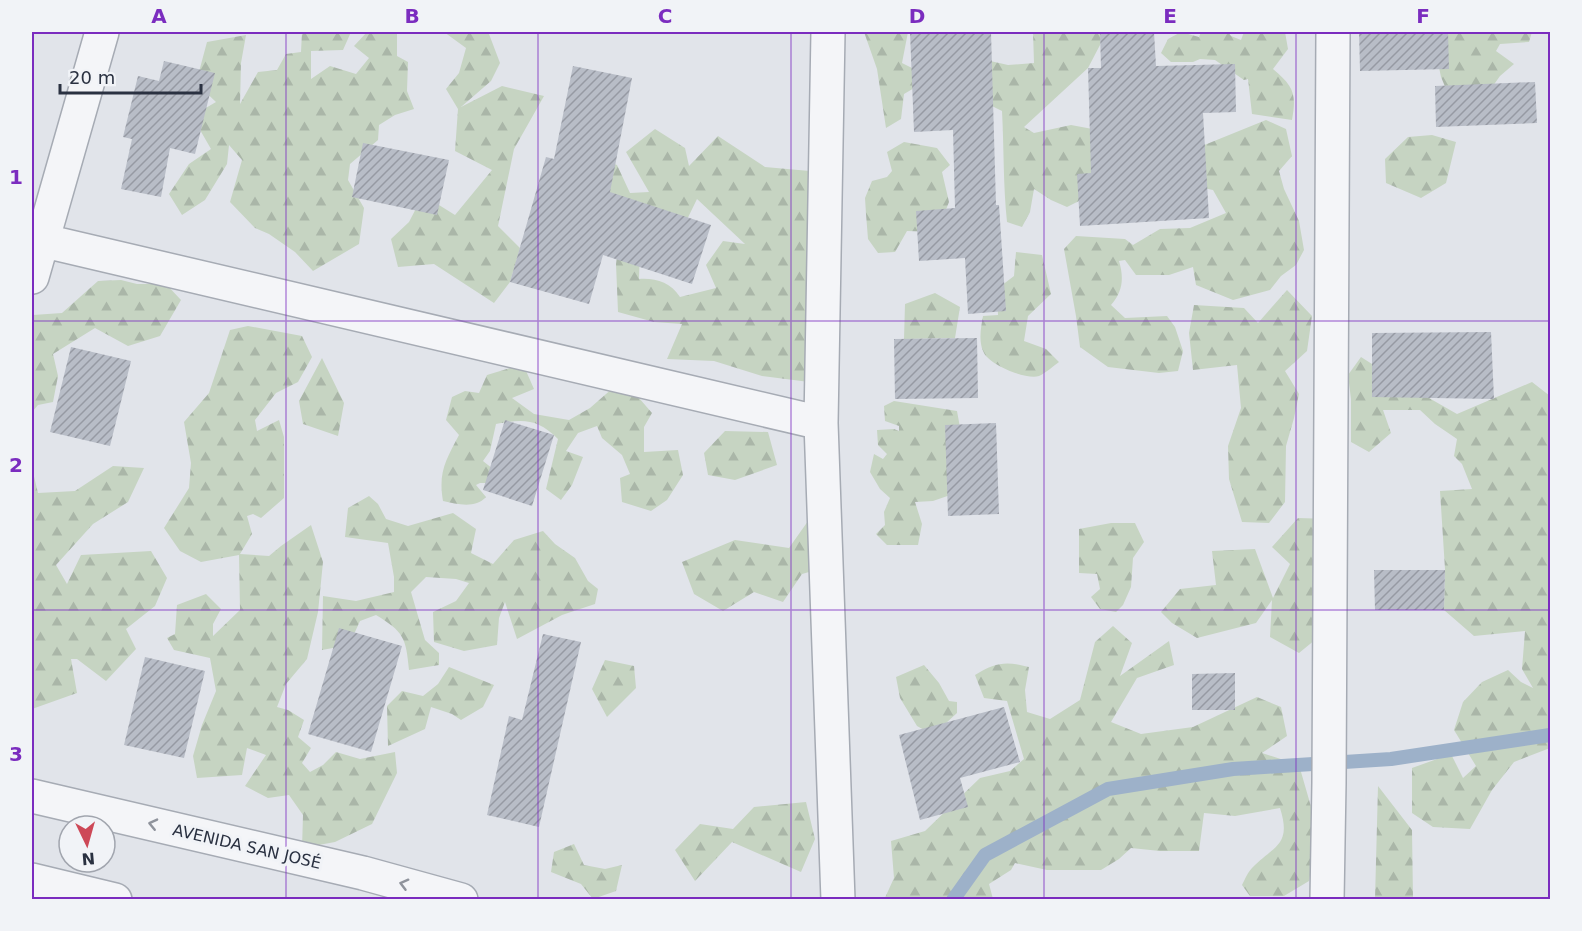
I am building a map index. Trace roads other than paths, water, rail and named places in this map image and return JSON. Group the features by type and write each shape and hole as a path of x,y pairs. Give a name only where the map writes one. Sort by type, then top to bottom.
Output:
{"street":[{"path":"32,277 37,239 102,32"},
{"path":"828,32 821,423 838,900"},
{"path":"1327,900 1333,32"},
{"path":"37,239 821,423"},
{"name":"AVENIDA SAN JOSÉ","path":"32,796 363,873 461,900"},
{"path":"32,880 115,900"}],"waterway":[{"path":"953,900 985,855 1108,789 1233,769 1391,759 1550,735"}]}
